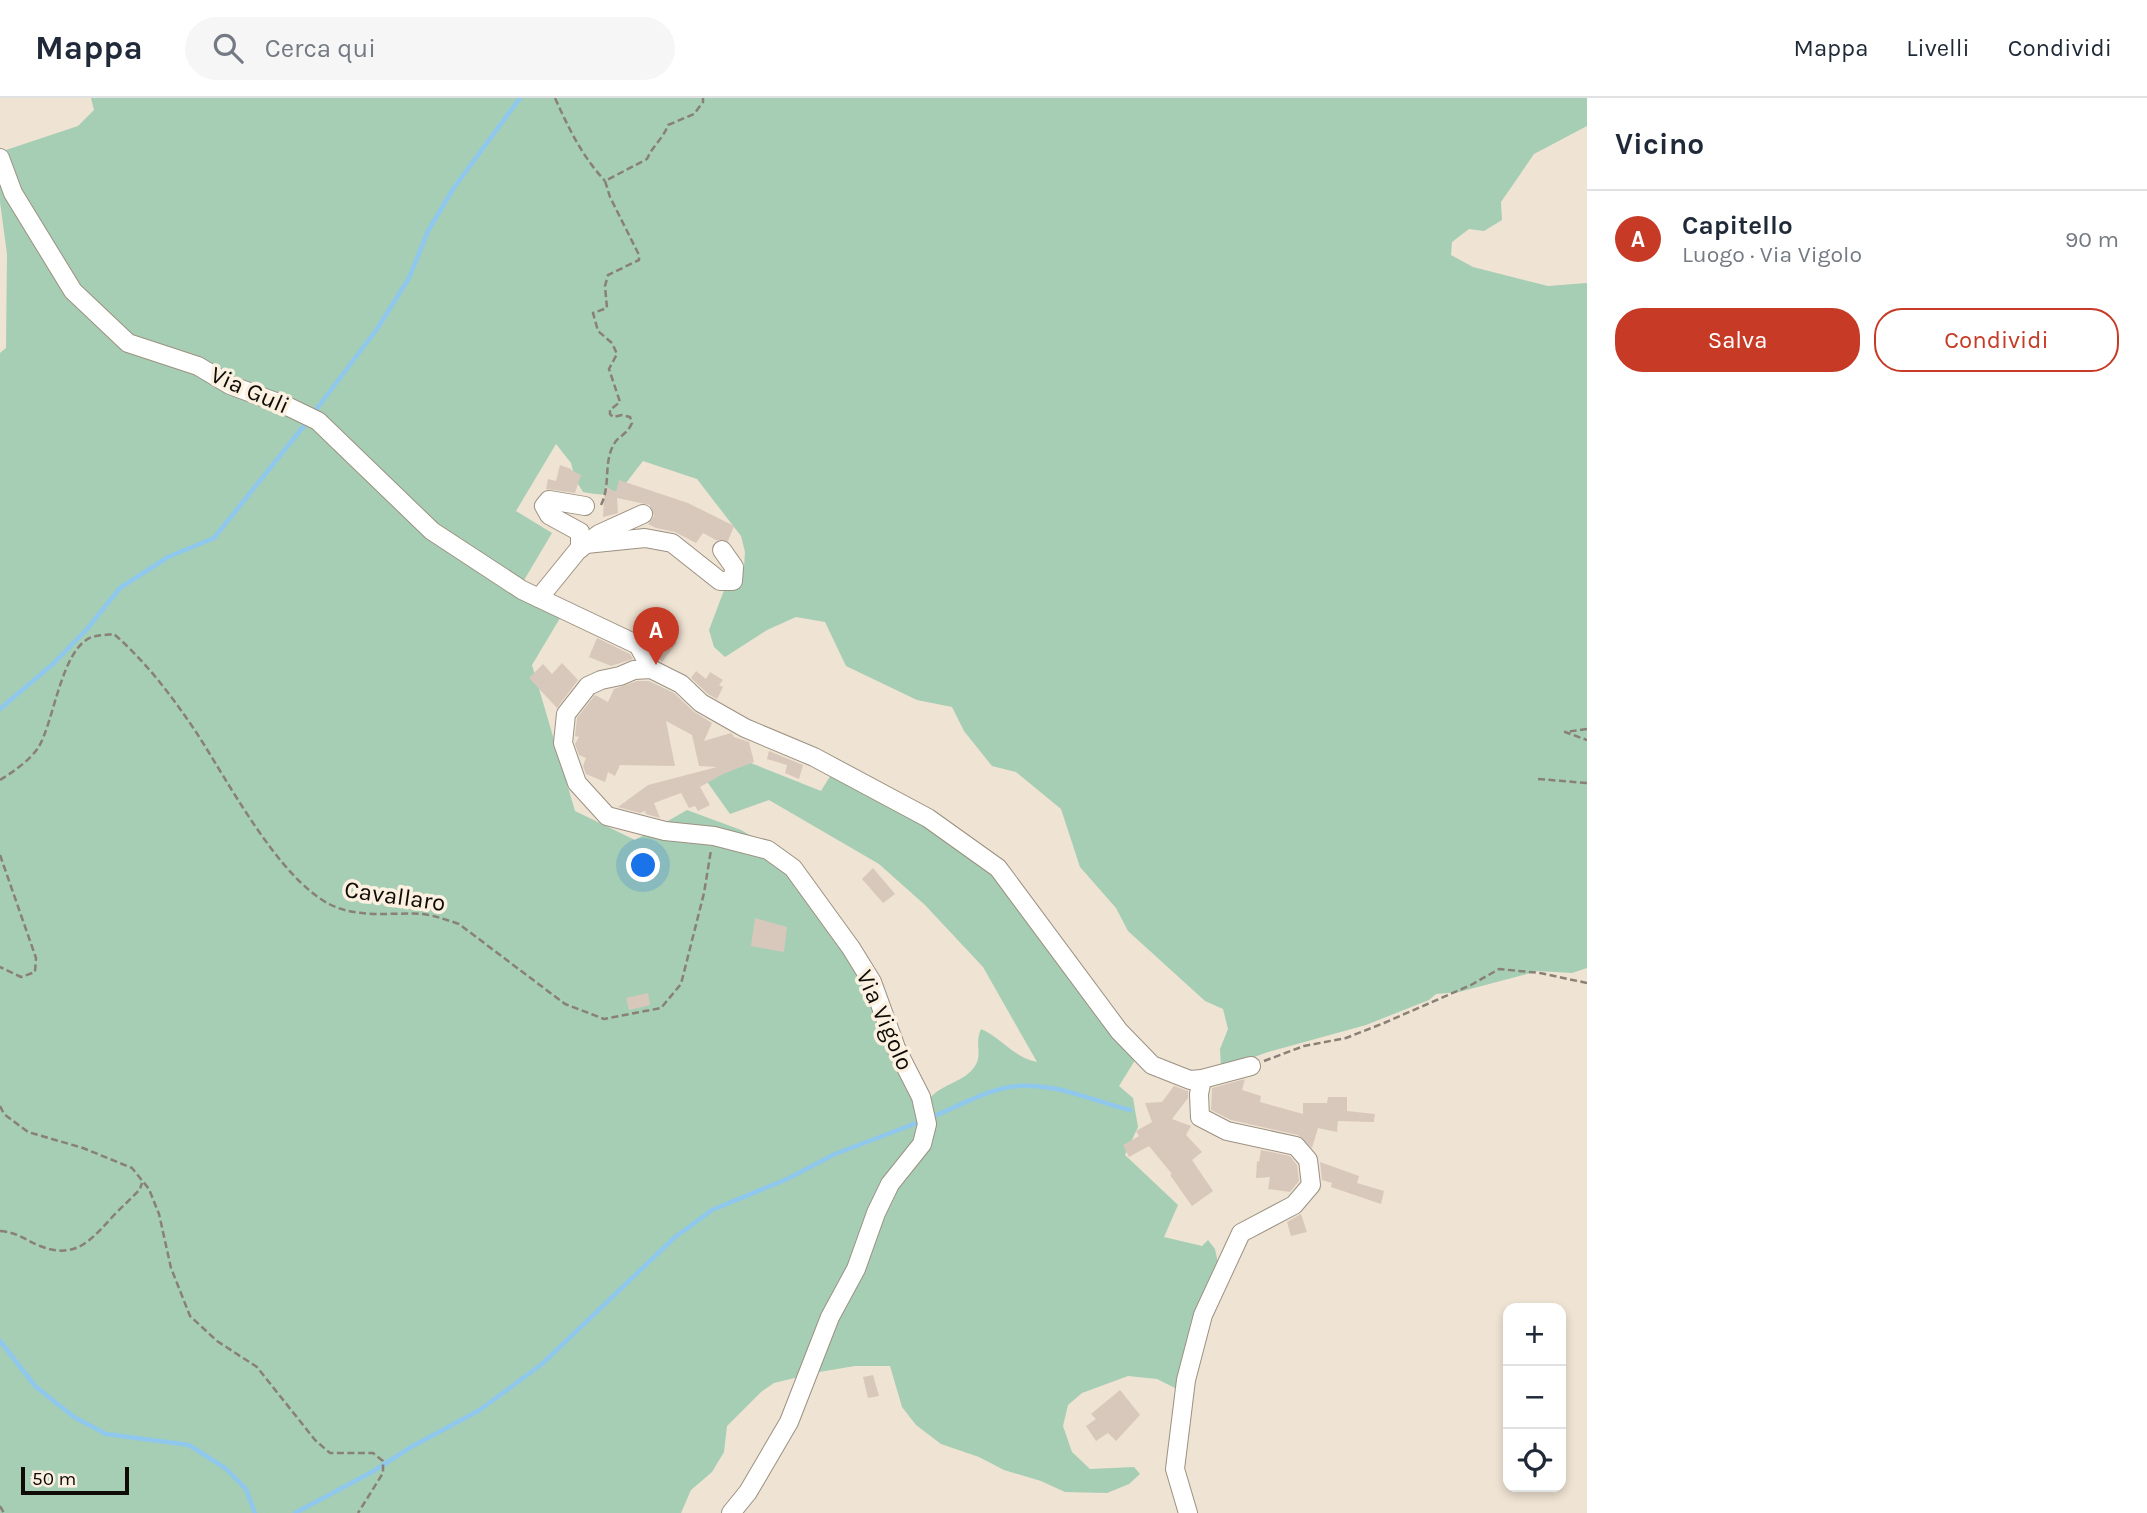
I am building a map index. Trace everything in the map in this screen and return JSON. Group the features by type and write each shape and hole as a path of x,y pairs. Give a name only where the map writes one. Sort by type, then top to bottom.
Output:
{"street":[{"name":"Via Guli","path":"0,158 13,193 73,291 128,343 198,366 230,385 289,407 317,421 432,531 522,590 539,598"},
{"path":"583,546 580,532 549,515 544,506 549,500 591,508"},
{"path":"643,514 598,534 583,546 539,598 638,645 651,668 681,684 701,703 746,728 814,757 928,818 998,868 1119,1031 1152,1065 1190,1080 1251,1066"},
{"path":"583,546 645,538 672,542 720,582 733,581 734,567 722,550"},
{"name":"Via Vigolo","path":"651,668 634,670 588,686 566,714 564,743 577,783 607,816 665,831 714,836 768,850 793,868 873,982 896,1048 921,1097 927,1124 922,1144 890,1184 876,1213 856,1269 830,1317 789,1422 748,1492 731,1513"},
{"path":"1188,1513 1175,1469 1186,1380 1203,1315 1241,1233 1294,1205 1311,1185 1308,1160 1296,1146 1227,1131 1200,1117 1199,1094 1202,1079"}],"path":[{"path":"555,98 578,146 588,162 606,181 610,197 639,254 639,260 608,275 605,286 607,308 593,313 598,331 612,343 617,354 609,369 620,402 610,410 610,414 613,417 630,417 632,424 627,434 614,443 609,459 608,488 591,508"},
{"path":"606,181 647,159 653,145 664,136 668,125 694,114 704,102 703,98"},
{"name":"Cavallaro","path":"0,780 15,771 38,748 63,676 77,650 90,637 114,634 133,650 166,690 244,809 295,877 329,904 360,913 423,914 459,924 565,1004 604,1019 661,1008 681,984 704,893 714,836"},
{"path":"1587,729 1565,732 1587,740"},
{"path":"1538,779 1587,783"},
{"path":"0,855 36,958 35,972 20,977 0,967"},
{"path":"1251,1066 1304,1046 1346,1038 1471,985 1499,970 1540,973 1587,983"},
{"path":"0,1106 4,1114 28,1132 83,1148 132,1168 149,1189 159,1214 171,1268 190,1316 217,1341 257,1367 315,1440 330,1453 373,1453 383,1461 383,1473 358,1513"},
{"path":"0,1231 13,1231 38,1246 59,1252 69,1250 94,1237 140,1189 143,1182"},
{"path":"0,1506 4,1513"}],"green space":[{"path":"91,98 1587,98 1587,126 1534,154 1501,202 1502,220 1484,231 1469,229 1452,242 1451,255 1473,267 1548,286 1587,283 1587,968 1572,973 1538,971 1459,992 1436,994 1429,1000 1366,1025 1268,1052 1221,1069 1220,1049 1228,1029 1223,1009 1205,1001 1128,931 1116,908 1080,867 1061,809 1016,772 992,766 964,731 952,707 917,700 846,666 825,622 796,617 767,630 725,657 714,647 709,630 726,585 736,578 744,567 745,552 741,536 697,479 643,461 619,490 605,494 583,492 575,479 571,463 556,444 516,511 552,533 520,587 563,613 532,665 575,811 635,840 687,810 741,830 797,863 829,915 893,1042 930,1098 966,1076 975,1066 981,1029 1021,1056 1037,1062 983,967 925,905 879,864 769,800 730,814 703,776 746,761 821,791 837,765 1008,876 1142,1049 1119,1086 1133,1098 1138,1127 1125,1155 1178,1205 1164,1237 1202,1246 1208,1240 1215,1249 1219,1268 1200,1342 1199,1369 1190,1383 1177,1389 1157,1379 1128,1376 1082,1393 1068,1405 1063,1426 1072,1452 1090,1469 1134,1467 1140,1474 1129,1484 1107,1493 1065,1492 941,1444 916,1425 902,1407 890,1366 855,1366 774,1383 761,1392 727,1426 724,1452 712,1472 691,1490 681,1513 0,1513 0,353 6,348 7,254 0,202 0,152 78,126 94,110"}],"building":[{"path":"560,465 581,475 575,493 546,489 548,479 556,481"},
{"path":"619,480 688,503 734,526 728,541 716,540 703,533 696,543 675,532 656,528 648,524 654,516 650,505 617,498 618,513 603,517 605,486 616,492"},
{"path":"662,632 677,643 662,662 651,645"},
{"path":"597,638 630,654 633,659 611,666 589,657"},
{"path":"562,663 578,680 557,708 529,678 543,664 552,674"},
{"path":"696,671 706,679 710,672 723,680 719,685 723,687 717,699 691,678"},
{"path":"637,681 649,681 674,693 693,711 712,723 704,741 731,733 734,737 749,742 754,762 723,774 700,787 710,805 698,811 695,806 689,808 681,793 654,803 660,818 646,814 645,811 640,813 618,807 648,785 717,767 699,766 692,735 666,721 675,766 620,765 615,776 608,772 605,782 586,774 583,766 586,758 579,755 575,744 579,737 575,736 577,718 595,695 608,702 614,689"},
{"path":"769,751 803,765 799,779 785,773 787,765 767,759"},
{"path":"873,868 895,894 883,903 862,879"},
{"path":"755,918 787,927 784,952 751,946"},
{"path":"648,993 650,1005 629,1010 626,998"},
{"path":"1245,1079 1242,1090 1261,1096 1260,1102 1303,1114 1303,1103 1327,1103 1328,1097 1347,1097 1347,1111 1375,1114 1374,1122 1338,1121 1337,1132 1318,1128 1312,1148 1298,1135 1231,1120 1211,1110 1212,1088"},
{"path":"1174,1086 1188,1091 1188,1098 1172,1119 1191,1126 1186,1135 1202,1152 1192,1160 1213,1191 1192,1206 1170,1175 1172,1174 1149,1146 1129,1157 1123,1145 1139,1136 1136,1131 1152,1122 1145,1103 1162,1102"},
{"path":"1261,1150 1290,1156 1297,1165 1299,1181 1290,1192 1268,1189 1270,1177 1256,1178"},
{"path":"1320,1162 1359,1176 1357,1183 1384,1191 1381,1204 1331,1187 1332,1183 1322,1180"},
{"path":"1301,1214 1307,1232 1291,1236 1287,1222"},
{"path":"873,1375 879,1396 868,1398 863,1377"},
{"path":"1120,1390 1140,1415 1116,1441 1108,1433 1096,1441 1086,1426 1096,1419 1091,1414"}],"waterway":[{"path":"312,415 377,329 409,278 428,231 453,189 520,98"},
{"path":"0,709 54,663 87,629 120,588 168,557 214,538 307,422"},
{"path":"930,1118 985,1094 1018,1086 1046,1087 1130,1110"},
{"path":"295,1513 478,1411 507,1390 542,1364 674,1238 712,1210 787,1179 835,1154 922,1121"},
{"path":"0,1341 36,1387 74,1417 106,1434 189,1445 225,1468 246,1489 255,1513"}],"place":[{"name":"Capitello","path":"656,665"}]}
